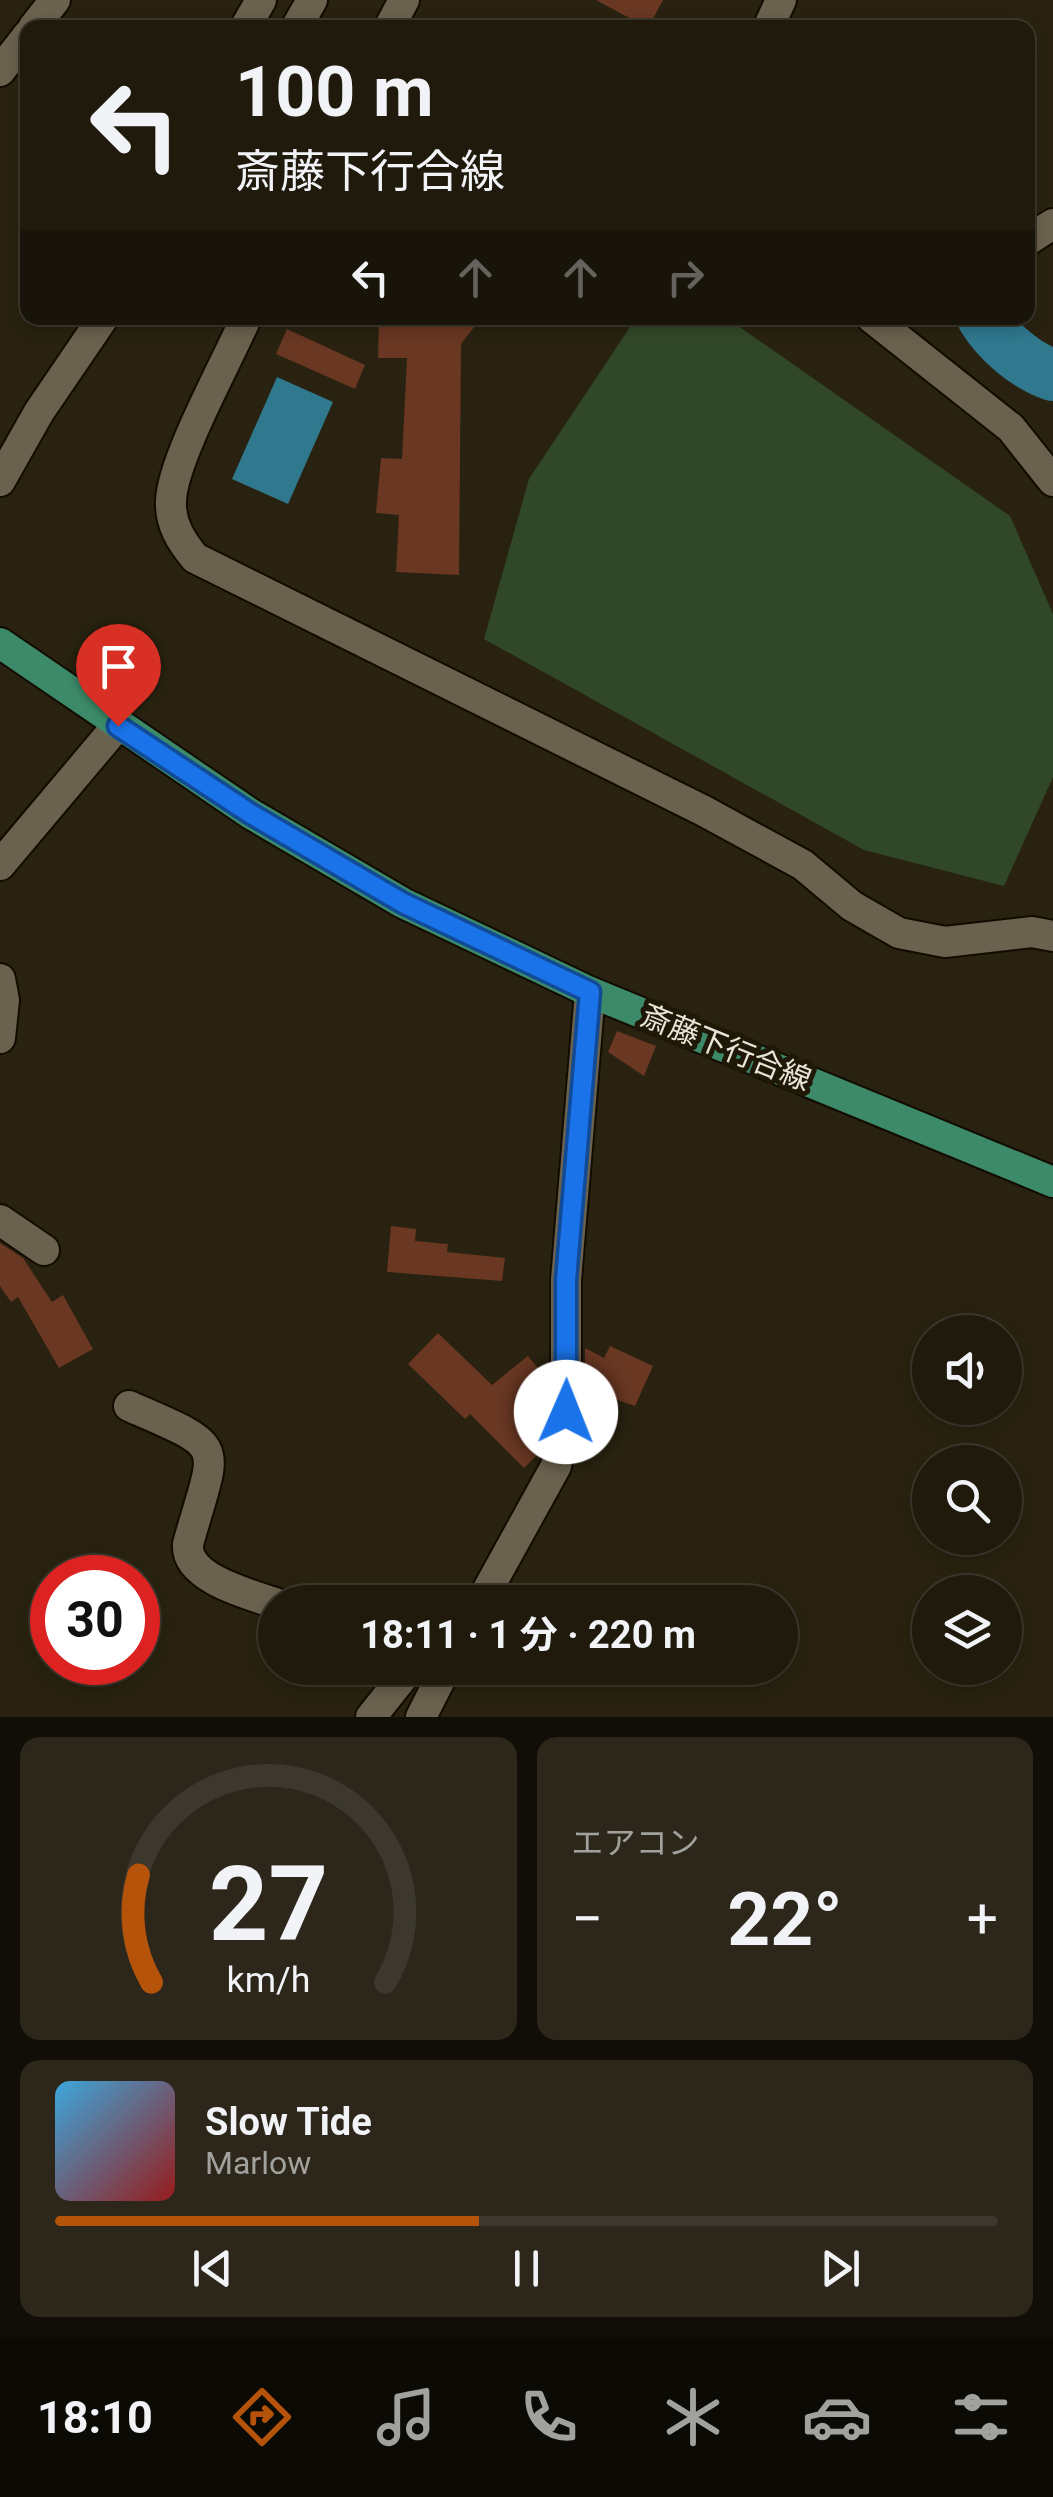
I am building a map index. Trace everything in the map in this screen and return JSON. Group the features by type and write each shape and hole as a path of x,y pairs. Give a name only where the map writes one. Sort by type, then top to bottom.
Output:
{"main road":[{"name":"斎藤下行合線","path":"0,643 251,814 403,903 590,992 1053,1182"}],"street":[{"path":"37,20 55,0"},
{"path":"39,412 79,325"},
{"path":"0,481 39,412 98,325"},
{"path":"243,325 189,444 170,499 179,538 194,558 704,811 803,865 852,906 899,933 945,942 1032,932 1053,936"},
{"path":"894,325 1012,428 1053,481"},
{"path":"0,865 118,726"},
{"path":"0,979 4,1000 0,1038"},
{"path":"491,1585 556,1466 566,1412 566,1280 590,992"},
{"path":"0,1220 44,1250"},
{"path":"129,1406 199,1436 209,1448 211,1462 187,1556 192,1564 235,1589 258,1597"},
{"path":"371,1717 396,1685"},
{"path":"421,1717 431,1685"}],"green space":[{"path":"631,325 737,325 1010,516 1053,614 1053,777 1004,886 864,850 484,639 529,479"}],"water":[{"path":"277,377 333,402 288,504 232,479"}],"building":[{"path":"596,0 663,0 652,20 633,20"},
{"path":"379,325 476,325 461,344 459,575 396,572 399,515 376,513 381,458 402,459 407,358 378,358"},
{"path":"287,329 365,365 355,389 276,354"},
{"path":"617,1031 656,1046 644,1076 608,1052"},
{"path":"391,1226 416,1229 415,1241 448,1244 447,1252 505,1258 502,1281 387,1272"},
{"path":"0,1243 23,1258 52,1302 63,1295 93,1349 59,1368 18,1297 11,1302 0,1286"},
{"path":"438,1333 492,1385 528,1356 547,1379 547,1394 522,1415 542,1436 540,1452 524,1468 470,1414 465,1419 408,1364"},
{"path":"610,1346 653,1366 635,1406 585,1389 585,1348 604,1358"}],"waterway":[{"path":"988,325 1014,352 1053,375"}],"route":[{"path":"118,726 251,814 403,903 590,992 566,1280 566,1412"}]}
